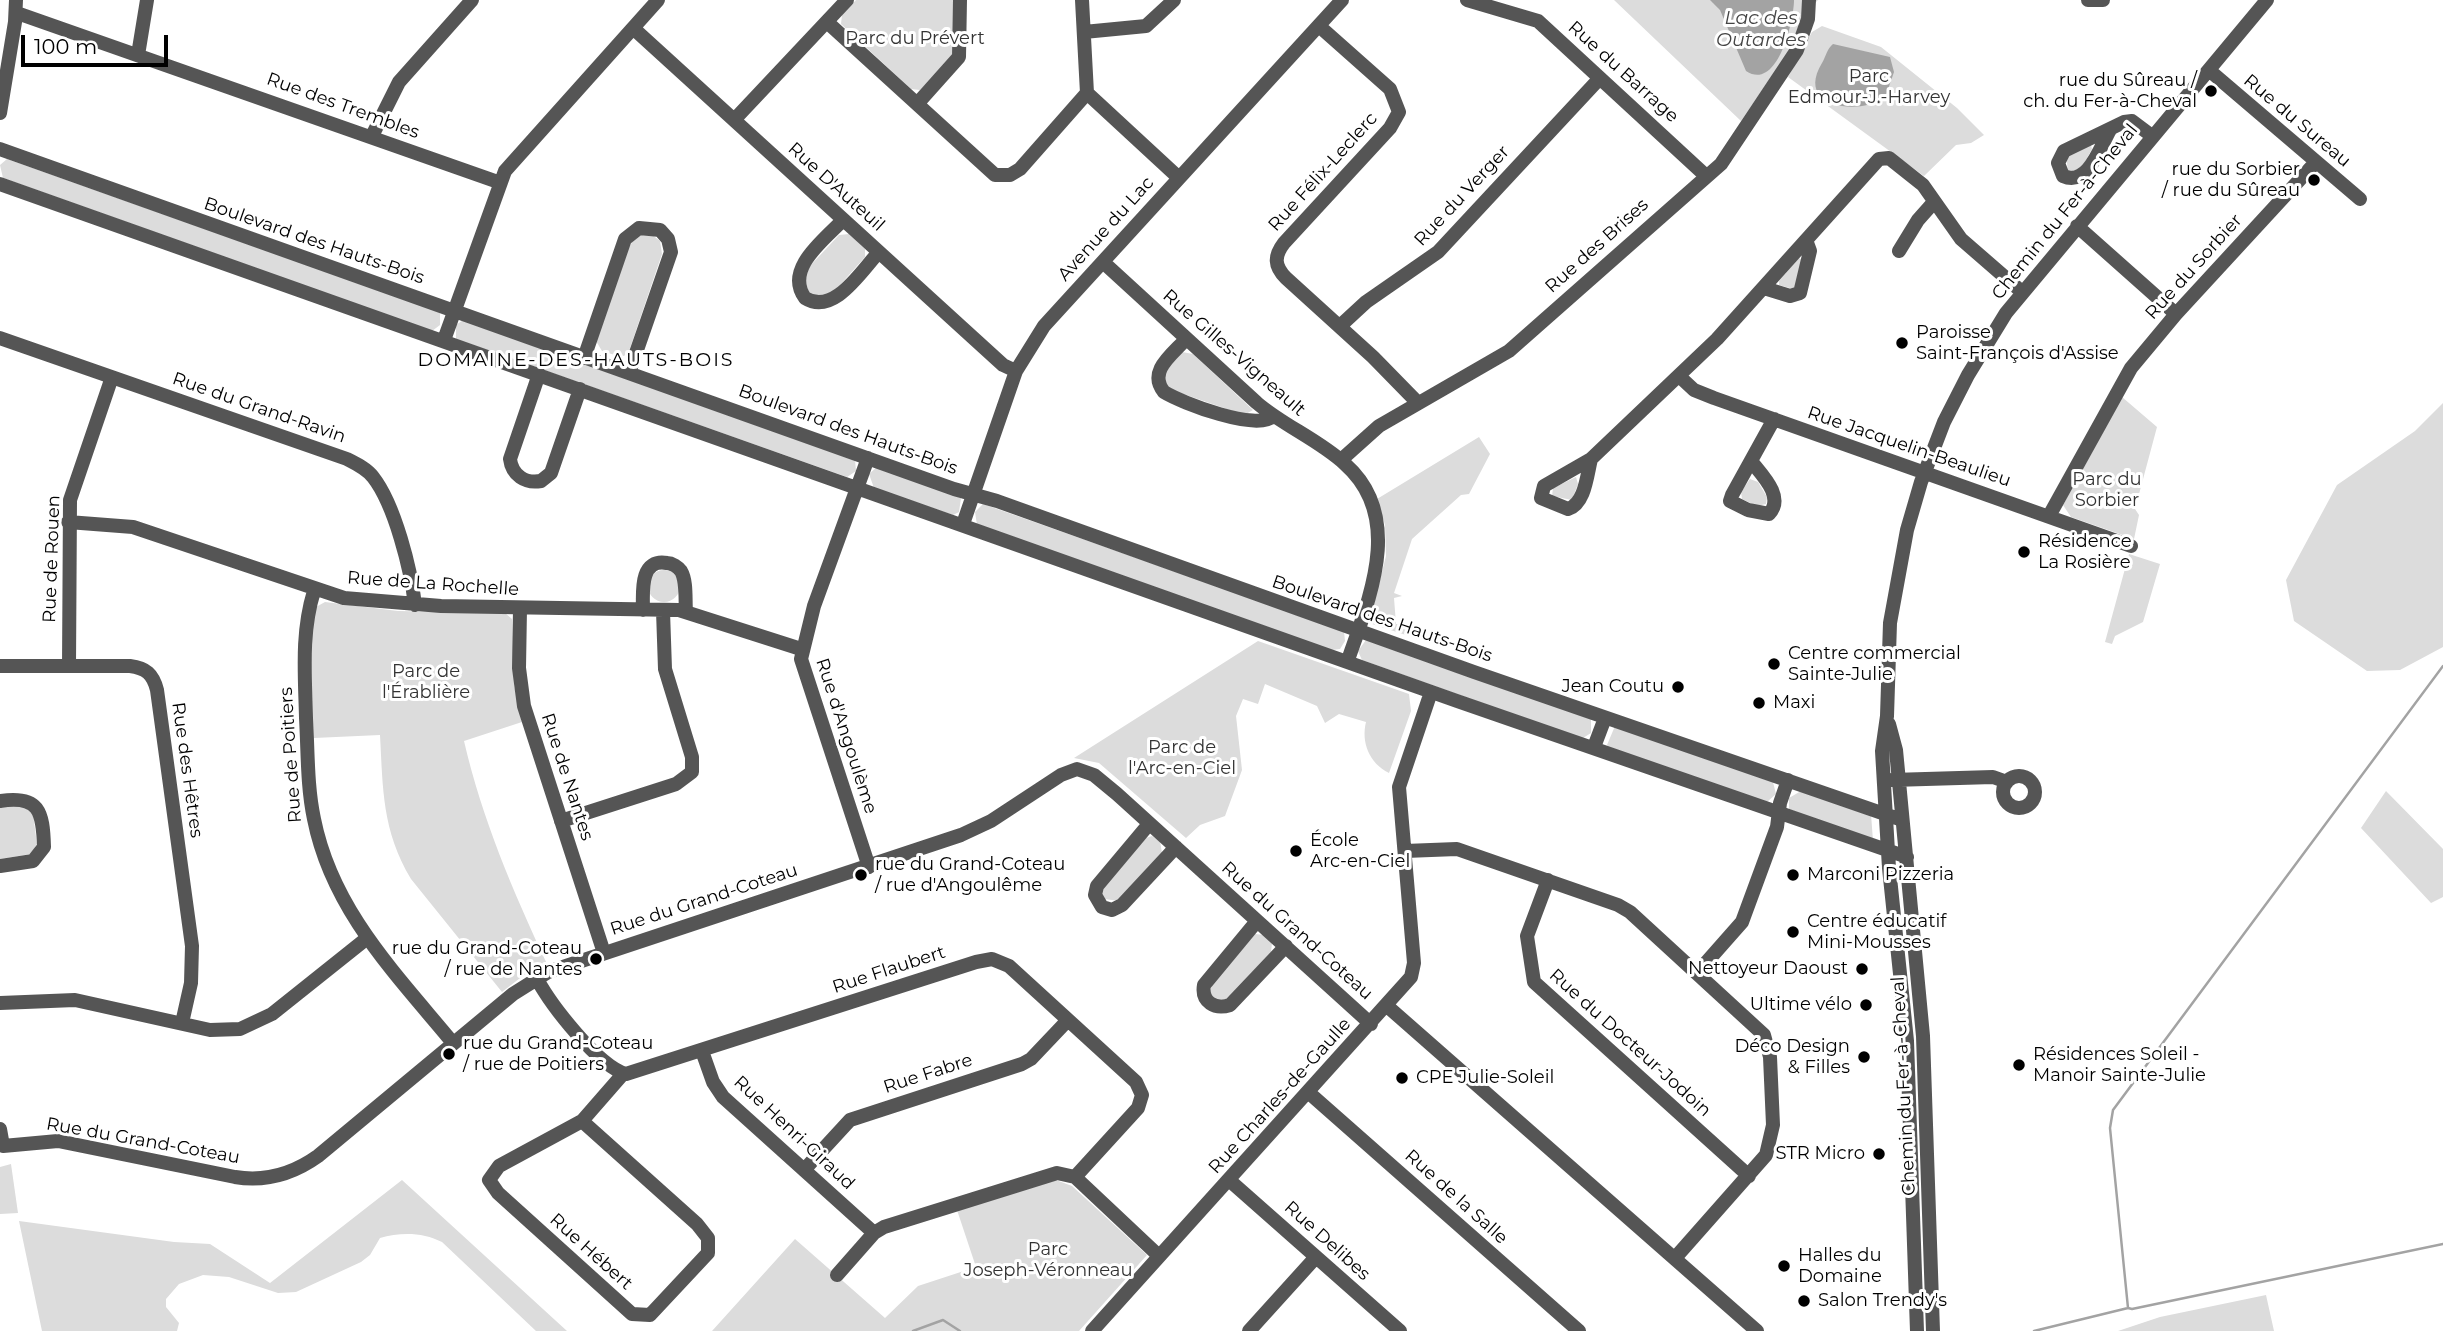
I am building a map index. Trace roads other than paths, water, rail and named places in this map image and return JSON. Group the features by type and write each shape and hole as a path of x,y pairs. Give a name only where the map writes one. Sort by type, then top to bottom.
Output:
{"street":[{"path":"138,55 147,0"},
{"path":"372,136 399,82 472,0"},
{"path":"444,340 498,182 521,150 658,0"},
{"path":"734,120 847,0"},
{"path":"917,104 960,57 960,0"},
{"path":"827,22 990,172 1003,176 1020,169 1087,93 1082,0"},
{"path":"1084,32 1146,26 1174,0"},
{"name":"Avenue du Lac","path":"963,524 1016,371 1044,326 1342,0"},
{"name":"Rue du Barrage","path":"1467,0 1538,22 1705,175"},
{"name":"Rue des Brises","path":"1341,460 1376,429 1517,345 1725,159 1791,60 1805,30 1810,0"},
{"path":"2088,0 2103,0"},
{"name":"Chemin du Fer-à-Cheval","path":"1933,1325 1923,1039 1907,857 1902,820 1882,751 1887,716 1887,653 1893,597 1907,530 1924,472 1968,374 2022,292 2267,0"},
{"path":"0,113 16,7"},
{"name":"Rue des Trembles","path":"16,7 138,55 498,182"},
{"name":"Rue Félix-Leclerc","path":"1319,26 1390,89 1399,109 1390,128 1277,254 1279,271 1340,326 1418,403"},
{"name":"Rue D'Auteuil","path":"633,28 1003,365 1016,371"},
{"name":"Rue du Sureau","path":"2210,71 2360,199"},
{"name":"Rue du Verger","path":"1340,326 1370,299 1438,253 1600,78"},
{"path":"1087,93 1179,178"},
{"path":"2110,130 2130,121 2152,136"},
{"name":"Boulevard des Hauts-Bois","path":"0,149 454,309 584,358 1902,820"},
{"path":"1591,459 1674,381 1764,288 1873,164 1882,158 1889,158 1910,173 1961,239 2022,292"},
{"name":"Rue du Sorbier","path":"2049,516 2125,377 2176,314 2316,162"},
{"path":"0,184 1348,660 1431,692 1907,857"},
{"path":"1899,251 1918,220 1934,202"},
{"path":"844,220 799,269 798,286 804,298 821,304 834,300 879,252"},
{"path":"2077,226 2176,314"},
{"path":"584,358 625,239 639,228 656,229 668,239 671,252 629,373"},
{"path":"1764,288 1790,296 1800,293 1810,251 1806,240"},
{"name":"Rue Gilles-Vigneault","path":"1102,262 1273,416 1341,460 1365,489 1379,532 1376,572 1348,660"},
{"name":"Rue du Grand-Ravin","path":"0,338 347,459 363,468 377,483 409,562 415,605"},
{"path":"1186,339 1159,369 1158,382 1164,392 1242,420 1263,423 1273,416"},
{"path":"539,374 510,459 514,471 525,480 541,481 551,473 580,388"},
{"name":"Rue de Rouen","path":"69,666 68,522 72,492 112,377"},
{"name":"Rue Jacquelin-Beaulieu","path":"1674,381 1698,392 2131,547"},
{"path":"1751,461 1773,419"},
{"name":"Rue d'Angoulème","path":"868,458 801,649 807,681 869,867"},
{"name":"Rue de La Rochelle","path":"68,522 133,527 314,591 362,601 520,609 686,611 801,649"},
{"path":"643,610 644,576 652,565 664,562 673,565 682,575 686,611"},
{"name":"Rue de Poitiers","path":"314,591 306,620 304,653 312,813 332,880 366,939 453,1043"},
{"name":"Rue de Nantes","path":"520,609 522,696 604,953"},
{"path":"561,821 676,785 692,772 692,757 663,662 663,611"},
{"name":"Rue des Hêtres","path":"0,666 137,667 149,673 155,684 192,946 191,983 182,1023"},
{"name":"Rue Charles-de-Gaulle","path":"1092,1331 1371,1024 1410,977 1414,967 1400,782 1431,692"},
{"path":"1594,747 1605,718"},
{"name":"Rue du Grand-Coteau","path":"0,1129 3,1146 50,1140 235,1177 257,1179 283,1175 318,1156 453,1043 537,979 604,953 869,867 976,828 1061,775 1077,769 1094,775 1371,1024"},
{"path":"1891,779 1993,777 2007,782"},
{"name":"Chemin du Fer-à-Cheval","path":"1891,779 1886,814 1907,1041 1917,1331"},
{"path":"1697,973 1742,922 1777,827 1788,780"},
{"path":"0,801 25,799 33,803 40,814 44,843 41,855 33,861 0,866"},
{"path":"1149,824 1097,886 1095,895 1102,907 1112,910 1122,905 1176,847"},
{"path":"1405,851 1457,849 1625,908 1748,1018 1768,1046 1772,1138 1766,1155 1675,1258"},
{"name":"Rue du Docteur-Jodoin","path":"1548,880 1527,936 1534,982 1749,1176"},
{"path":"1257,921 1204,985 1203,993 1209,1003 1219,1007 1230,1005 1286,946"},
{"path":"0,1003 75,1000 216,1030 253,1026 366,939"},
{"name":"Rue Flaubert","path":"623,1073 702,1051 987,959 1009,966 1136,1082 1142,1095 1135,1112 1075,1177"},
{"path":"537,979 560,1016 623,1073"},
{"name":"Rue du Grand-Coteau","path":"1387,1006 1757,1331"},
{"name":"Rue Fabre","path":"804,1170 850,1120 1022,1064 1031,1059 1068,1020"},
{"name":"Rue Henri-Giraud","path":"702,1051 713,1082 723,1097 874,1233"},
{"name":"Rue Hébert","path":"582,1121 697,1224 708,1238 708,1253 650,1315 632,1314 498,1193 489,1180 499,1166 582,1121 623,1073"},
{"name":"Rue de la Salle","path":"1308,1092 1578,1331"},
{"path":"837,1275 874,1233 884,1227 1057,1173 1075,1177 1159,1256"},
{"name":"Rue Delibes","path":"1229,1180 1400,1331"},
{"path":"1249,1331 1316,1257"},
{"path":"1914,1273 1923,1278 1925,1306 1933,1325"}],"water":[{"name":"Lac des Outardes","path":"1710,0 1794,0 1791,22 1782,51 1767,72 1757,75 1746,71 1720,10"},
{"path":"1833,44 1890,57 1894,72 1885,98 1859,106 1845,106 1832,104 1822,98 1816,90 1816,78"}],"waterway":[{"path":"2443,666 2113,1110 2110,1128 2128,1308 2443,1244"},
{"path":"2034,1331 2128,1308"},
{"path":"913,1331 943,1320 960,1331"}],"place":[{"name":"rue du Sûreau / ch. du Fer-à-Cheval","path":"2211,91"},
{"name":"rue du Sorbier / rue du Sûreau","path":"2314,180"},
{"name":"Paroisse Saint-François d'Assise","path":"1902,343"},
{"name":"Résidence La Rosière","path":"2024,552"},
{"name":"Centre commercial Sainte-Julie","path":"1774,664"},
{"name":"Jean Coutu","path":"1678,687"},
{"name":"Maxi","path":"1759,703"},
{"name":"École Arc-en-Ciel","path":"1296,851"},
{"name":"rue du Grand-Coteau / rue d'Angoulême","path":"861,875"},
{"name":"Marconi Pizzeria","path":"1793,875"},
{"name":"Centre éducatif Mini-Mousses","path":"1793,932"},
{"name":"rue du Grand-Coteau / rue de Nantes","path":"596,959"},
{"name":"Nettoyeur Daoust","path":"1862,969"},
{"name":"Ultime vélo","path":"1866,1005"},
{"name":"rue du Grand-Coteau / rue de Poitiers","path":"449,1054"},
{"name":"Déco Design & Filles","path":"1864,1057"},
{"name":"Résidences Soleil - Manoir Sainte-Julie","path":"2019,1065"},
{"name":"CPE Julie-Soleil","path":"1402,1078"},
{"name":"STR Micro","path":"1879,1154"},
{"name":"Halles du Domaine","path":"1784,1266"},
{"name":"Salon Trendy's","path":"1804,1301"}],"district":[{"name":"DOMAINE-DES-HAUTS-BOIS","path":"576,360"}],"park label":[{"name":"Parc du Prévert","path":"915,39"},
{"name":"Parc Edmour-J.-Harvey","path":"1869,87"},
{"name":"Parc du Sorbier","path":"2107,490"},
{"name":"Parc de l'Érablière","path":"426,682"},
{"name":"Parc de l'Arc-en-Ciel","path":"1182,758"},
{"name":"Parc Joseph-Véronneau","path":"1048,1260"}]}
